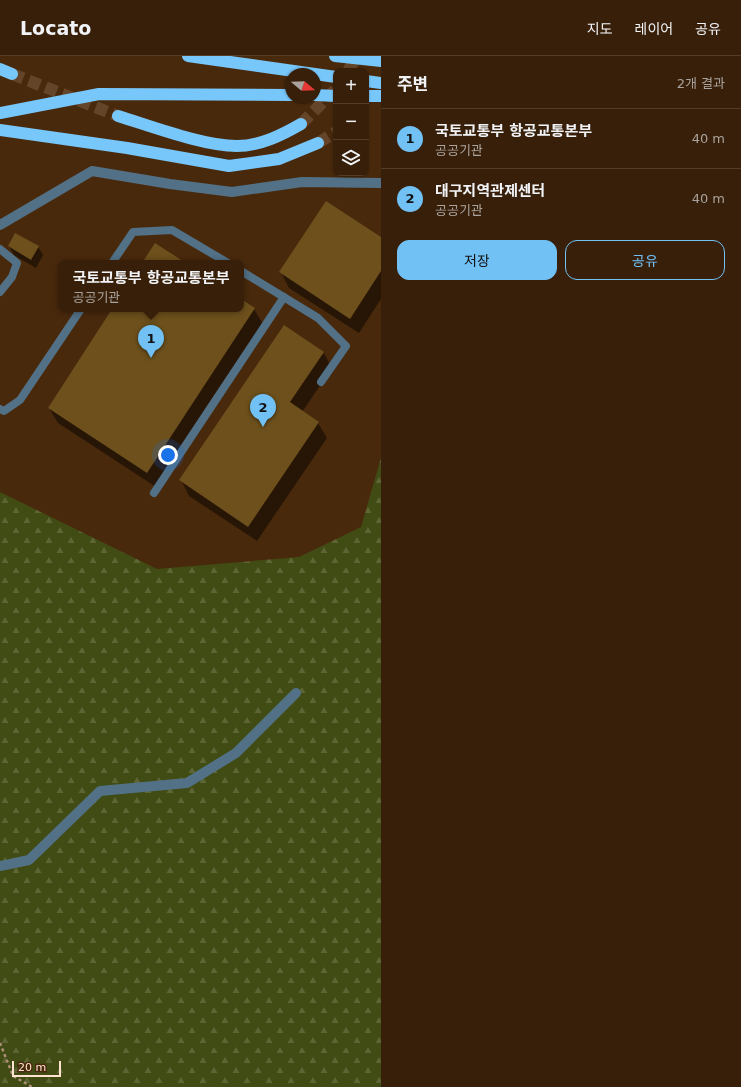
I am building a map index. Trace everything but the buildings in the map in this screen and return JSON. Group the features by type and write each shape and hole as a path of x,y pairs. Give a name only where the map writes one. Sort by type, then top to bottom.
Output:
{"highway":[{"path":"188,56 333,77"},
{"path":"335,56 381,61"},
{"path":"0,69 12,74"},
{"path":"369,81 381,83"},
{"path":"0,113 99,94 285,95"},
{"path":"321,95 333,96"},
{"path":"369,96 381,96"},
{"path":"118,116 182,136 238,146 276,138 301,124"},
{"path":"0,130 127,148 229,166 279,159 318,143"}],"street":[{"path":"0,225 92,171 170,184 232,192 302,182 381,183"},
{"path":"0,866 29,860 100,791 187,783 236,753 296,693"}],"lane":[{"path":"114,260 133,232 172,230 223,260"},
{"path":"0,249 17,263 12,277 0,292"},
{"path":"244,273 318,318 346,346 321,382"},
{"path":"154,494 284,297"},
{"path":"0,409 4,411 20,400 79,312"}],"path":[{"path":"0,1043 13,1076 32,1087"}],"green space":[{"path":"381,458 381,1087 0,1087 0,492 157,569 299,557 361,527"}],"tunnel":[{"path":"350,68 357,56"},
{"path":"12,74 118,116"},
{"path":"301,124 333,92"},
{"path":"318,143 333,134"}],"place":[{"name":"국토교통부 항공교통본부","path":"151,358"},
{"name":"대구지역관제센터","path":"263,427"}]}
